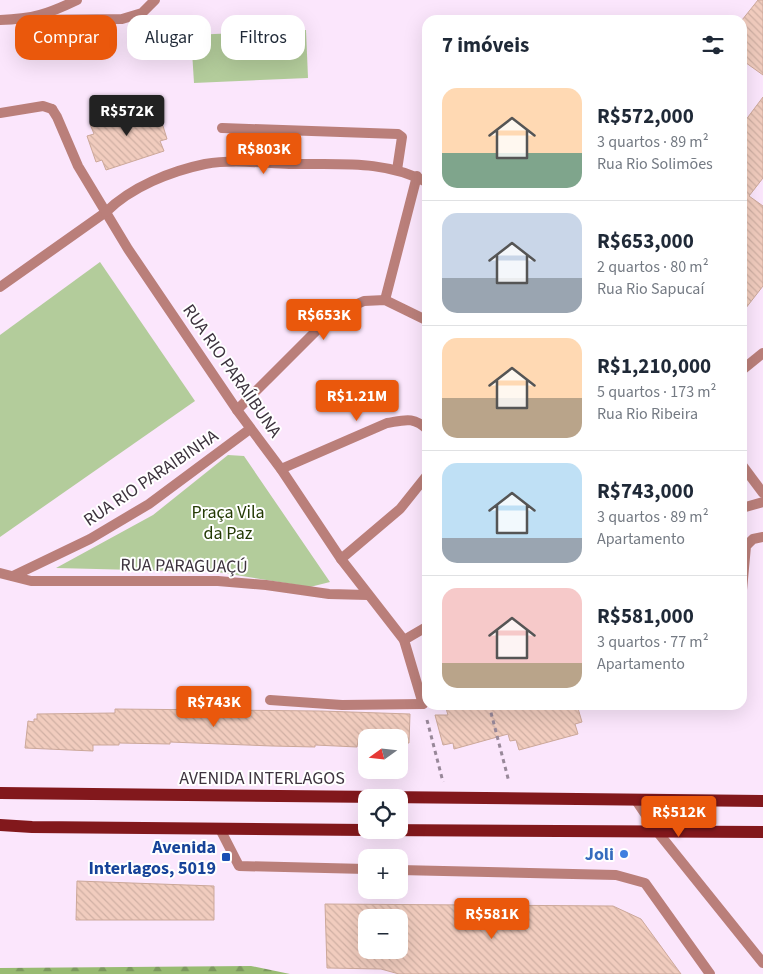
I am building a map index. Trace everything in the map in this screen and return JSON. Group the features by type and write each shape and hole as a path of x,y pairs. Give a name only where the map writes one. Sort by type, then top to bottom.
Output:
{"main road":[{"name":"AVENIDA INTERLAGOS","path":"0,793 763,801"},
{"path":"0,825 32,828 358,830"},
{"path":"408,830 763,832"}],"street":[{"path":"44,15 77,0"},
{"path":"117,19 142,13 155,0"},
{"path":"0,20 15,20"},
{"name":"RUA RIO PARAÍIBUNA","path":"0,113 43,106 52,109 78,166 128,249 250,429 281,469 341,559 404,640"},
{"path":"222,128 398,134 402,137 397,170"},
{"path":"0,287 106,212 119,200 137,189 183,170 207,164 239,162 362,164 397,170 422,180"},
{"path":"385,300 416,176"},
{"path":"237,410 319,328 344,310 364,301 385,300 422,319"},
{"path":"747,366 763,353"},
{"path":"281,469 387,423 404,420 416,421 422,426"},
{"name":"RUA RIO PARAIBINHA","path":"13,576 90,540 149,504 250,429"},
{"path":"747,472 763,493"},
{"path":"341,559 400,509 422,482"},
{"path":"747,507 763,502"},
{"path":"747,544 753,539 763,537"},
{"name":"RUA PARAGUAÇÚ","path":"0,573 31,581 218,581 266,584 330,594 368,595"},
{"path":"422,630 404,640 422,701"},
{"path":"270,700 342,705 422,704"},
{"path":"635,799 656,830 763,962"},
{"path":"220,829 239,866 358,869"},
{"path":"408,870 616,875 645,883 710,974"}],"path":[{"path":"425,710 447,797"},
{"path":"490,710 514,798"}],"green space":[{"path":"305,30 308,78 194,83 193,60 211,60 211,34 221,34 221,60 305,60"},
{"path":"100,262 195,401 0,537 0,335"},
{"name":"Praça Vila da Paz","path":"228,455 244,456 330,582 310,587 217,572 56,568 153,515"},
{"path":"251,966 290,974 0,974 0,968"}],"building":[{"path":"758,0 763,0 763,75 747,64 746,15"},
{"path":"763,97 763,178 749,196 763,206 763,286 747,307 747,118"},
{"path":"149,105 152,115 159,113 167,139 160,141 164,151 106,170 102,160 96,162 87,136 94,134 90,124"},
{"path":"115,709 410,714 409,743 408,729 358,729 357,747 170,742 170,744 119,743 119,745 93,745 93,751 25,748 28,721 34,722 34,719 37,719 37,714 115,713"},
{"path":"446,710 578,710 582,722 575,724 578,734 519,750 516,740 510,741 508,734 454,749 453,743 443,745 435,715 448,715"},
{"path":"77,881 214,886 214,920 76,920"},
{"path":"325,904 613,906 641,919 681,974 399,974 381,969 327,968"}],"place":[{"name":"Joli","path":"624,854"},
{"name":"Avenida Interlagos, 5019","path":"226,857"}]}
